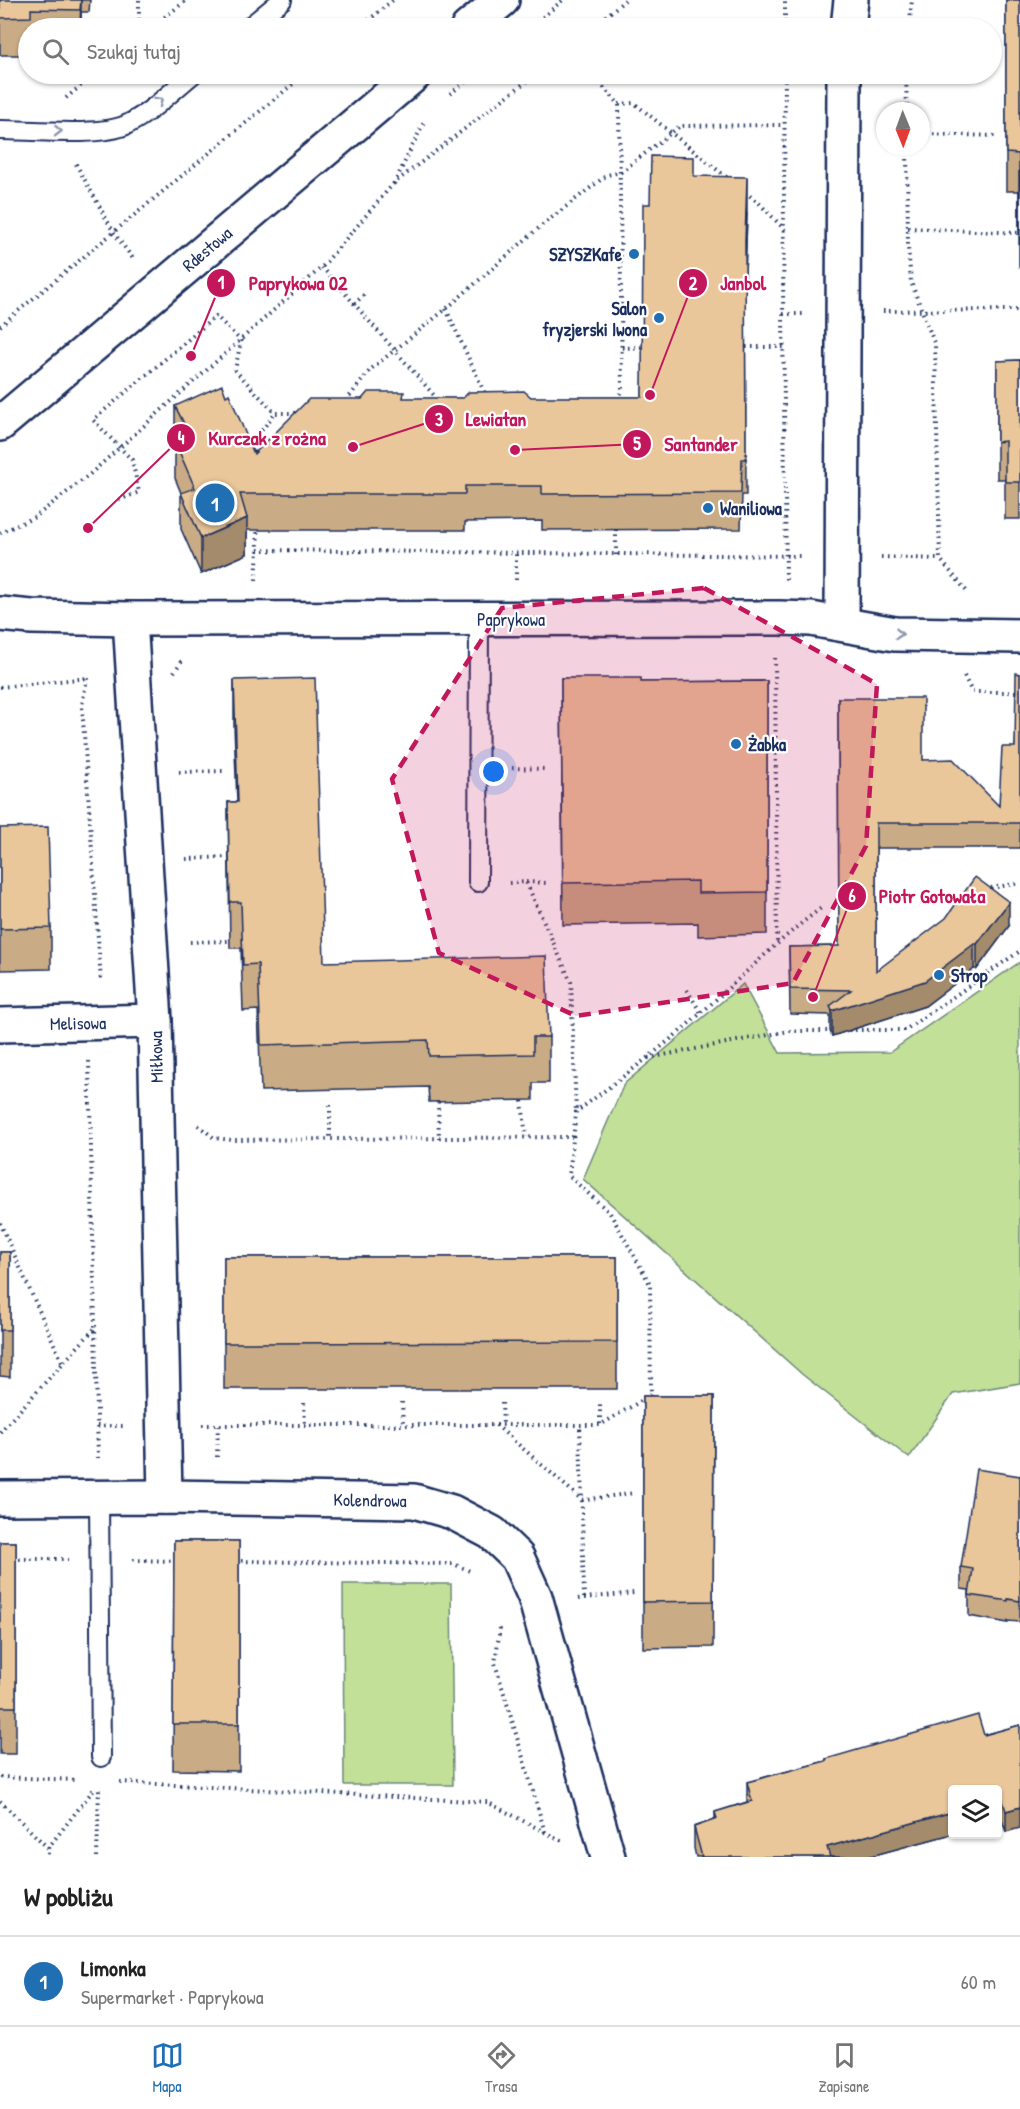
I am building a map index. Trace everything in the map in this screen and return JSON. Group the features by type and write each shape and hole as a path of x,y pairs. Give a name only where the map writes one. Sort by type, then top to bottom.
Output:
{"street":[{"path":"480,18 502,0"},
{"path":"849,18 851,0"},
{"name":"Rdestowa","path":"0,424 403,84"},
{"path":"842,623 844,84"},
{"name":"Paprykowa","path":"0,614 130,619 780,618 842,623 895,634 1020,636"},
{"name":"Miłkowa","path":"130,619 155,1021 165,1497"},
{"name":"Melisowa","path":"0,1024 155,1021"},
{"name":"Kolendrowa","path":"0,1498 165,1497 414,1501 452,1512 492,1533 517,1557 535,1597 607,1853"}],"lane":[{"path":"260,18 282,0"},
{"path":"0,129 98,131 124,126 141,116 181,84"},
{"path":"478,882 479,619"},
{"path":"99,1497 101,1757"}],"path":[{"path":"139,0 139,18"},
{"path":"163,18 186,0"},
{"path":"371,18 393,0"},
{"path":"541,18 563,0"},
{"path":"604,18 625,0"},
{"path":"785,0 785,18"},
{"path":"910,18 912,0"},
{"path":"83,84 47,114 114,233 157,291"},
{"path":"0,326 293,84"},
{"path":"444,99 463,84"},
{"path":"0,533 35,518 120,447 322,267 393,184 523,84"},
{"path":"601,84 620,104 622,390 619,401"},
{"path":"785,84 783,314 786,584"},
{"path":"906,84 907,102"},
{"path":"620,104 634,103 733,182"},
{"path":"393,184 428,112"},
{"path":"344,404 371,369 446,309 541,226 607,175 621,172 680,126 784,125"},
{"path":"930,134 998,136"},
{"path":"907,156 911,282 935,345 940,559 976,602"},
{"path":"742,189 785,230"},
{"path":"908,228 1019,233"},
{"path":"322,267 441,404"},
{"path":"354,304 367,292"},
{"path":"446,309 489,402"},
{"path":"783,314 1020,310"},
{"path":"119,500 139,492 132,460 93,420 216,316 241,341"},
{"path":"241,341 235,370 274,413 306,413"},
{"path":"622,348 650,347"},
{"path":"746,347 784,347"},
{"path":"255,461 255,439 274,413"},
{"path":"257,517 258,550 940,559"},
{"path":"616,519 616,555"},
{"path":"775,654 777,943"},
{"path":"87,678 82,705 102,1000 88,1000 99,1497"},
{"path":"0,687 96,678"},
{"path":"511,768 546,769"},
{"path":"172,772 225,771"},
{"path":"176,859 228,857"},
{"path":"478,882 548,883"},
{"path":"98,1426 600,1425 651,1395 650,1284 610,1213 569,1176 576,1112 571,982 526,882"},
{"path":"975,890 1020,883"},
{"path":"576,1112 647,1058 701,1013 793,929 824,906"},
{"path":"180,942 230,941"},
{"path":"647,1058 789,1031 905,1030 1020,951"},
{"path":"687,990 701,1013"},
{"path":"522,1101 526,1137"},
{"path":"438,1102 439,1139"},
{"path":"330,1106 330,1139"},
{"path":"195,1120 214,1138 232,1140 572,1137"},
{"path":"0,1223 63,1364"},
{"path":"0,1432 95,1328"},
{"path":"600,1401 600,1425"},
{"path":"402,1402 403,1425"},
{"path":"304,1403 305,1425"},
{"path":"502,1403 503,1425"},
{"path":"496,1425 582,1500 634,1493"},
{"path":"580,1425 584,1598"},
{"path":"11,1559 182,1561"},
{"path":"229,1561 454,1564 475,1573"},
{"path":"545,1832 495,1664 500,1618 584,1598 634,1593"},
{"path":"97,1857 101,1757"},
{"path":"0,1777 487,1802 579,1850 607,1853"},
{"path":"48,1857 48,1848 100,1781"},
{"path":"0,1801 48,1848"}],"highlighted area":[{"path":"704,588 877,684 866,846 793,983 576,1016 439,953 392,779 502,608"}],"green space":[{"path":"1020,962 1020,1383 953,1394 909,1458 803,1375 583,1179 624,1084 743,984 780,1053 890,1052"},
{"path":"343,1584 451,1584 453,1785 344,1785"}],"building":[{"path":"0,0 81,0 80,10 31,9 31,17 0,18"},
{"path":"1006,0 1020,0 1020,230 1019,154 1006,153"},
{"path":"651,156 694,157 694,176 747,177 746,459 742,459 741,493 542,494 542,486 465,486 465,494 240,494 247,518 201,538 181,493 195,488 175,442 190,435 175,406 222,385 226,396 229,394 254,454 309,399 362,399 368,392 404,392 403,398 463,398 469,392 524,391 531,397 642,397 643,204 650,204"},
{"path":"1020,360 1020,482 1005,482 1005,441 997,442 997,361"},
{"path":"1016,673 1020,674 1020,823 876,823 876,971 946,918 975,877 1009,902 977,944 925,981 832,1011 830,1006 851,990 790,989 789,947 839,946 838,698 923,698 923,760 953,759 999,806 1002,747 1015,747"},
{"path":"315,678 324,962 546,956 549,1037 533,1037 533,1054 429,1056 428,1040 261,1045 258,964 243,965 241,902 230,902 228,802 238,802 234,680"},
{"path":"561,678 641,678 641,682 767,681 767,892 698,893 698,881 563,883"},
{"path":"48,827 51,928 0,929 0,828"},
{"path":"0,1252 10,1252 10,1330 0,1330"},
{"path":"224,1257 617,1257 617,1342 224,1343"},
{"path":"643,1396 714,1396 713,1601 643,1602"},
{"path":"976,1469 1020,1476 1020,1601 969,1595 973,1569 961,1567"},
{"path":"174,1541 239,1541 239,1724 173,1724"},
{"path":"0,1542 16,1542 16,1707 0,1707"},
{"path":"978,1715 984,1735 1020,1725 1020,1807 1006,1811 1002,1798 1002,1785 948,1785 948,1813 827,1847 830,1857 702,1857 694,1827 717,1819 715,1812 752,1801 747,1782 826,1761 826,1759"}],"place":[{"name":"SZYSZKafe","path":"634,254"},
{"name":"Salon fryzjerski Iwona","path":"659,318"},
{"name":"Paprykowa 02","path":"191,356"},
{"name":"Janbol","path":"650,395"},
{"name":"Lewiatan","path":"353,447"},
{"name":"Santander","path":"515,450"},
{"name":"Limonka","path":"215,503"},
{"name":"Waniliowa","path":"708,508"},
{"name":"Kurczak z rożna","path":"88,528"},
{"name":"Żabka","path":"736,744"},
{"name":"Strop","path":"939,975"},
{"name":"Piotr Gotowała","path":"813,997"}]}
